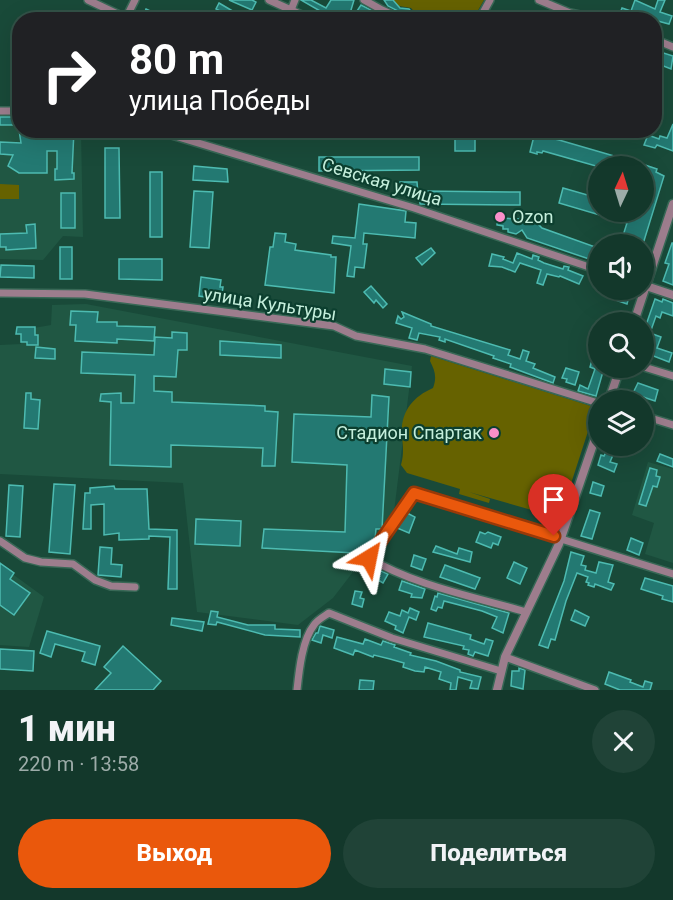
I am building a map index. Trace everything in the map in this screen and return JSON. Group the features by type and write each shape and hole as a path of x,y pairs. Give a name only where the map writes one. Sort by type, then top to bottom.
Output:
{"street":[{"path":"88,0 113,12"},
{"path":"269,0 295,12"},
{"path":"291,10 295,0"},
{"path":"364,0 388,12"},
{"path":"539,0 568,12"},
{"name":"Севская улица","path":"181,138 414,208 588,267"},
{"path":"654,260 673,204"},
{"path":"654,289 673,295"},
{"name":"улица Культуры","path":"0,293 85,294 334,326 356,336 425,349 588,400"},
{"path":"654,370 673,376"},
{"path":"654,419 673,425"},
{"path":"497,690 505,657 561,538 589,456"},
{"path":"526,612 430,584 397,572 369,558 414,493 673,574"},
{"path":"0,541 25,558 41,562 73,564 96,580 111,586 135,587"},
{"path":"297,690 300,664 310,631 315,622 329,613 392,638 501,671"},
{"path":"505,657 595,690"},
{"path":"568,680 568,690"}],"shaded area":[{"path":"393,0 484,0 477,12 415,12 411,8 399,6"},
{"path":"0,114 12,114 12,138 81,138 83,237 63,236 43,260 0,259"},
{"path":"0,184 19,185 19,199 0,199"},
{"path":"86,304 412,366 393,520 333,598 298,625 197,612 183,483 0,474 0,345 21,344 22,330 51,325 52,305"},
{"name":"Стадион Спартак","path":"431,356 588,405 588,431 565,502 542,513 469,492 490,499 489,503 459,494 460,489 407,473 401,465 403,420 413,401 433,388 435,377 430,361"},
{"path":"648,462 673,469 673,563 645,554 654,523 632,515"},
{"path":"0,565 44,597 29,647 0,645"}],"building":[{"path":"229,0 252,0 256,2 252,10"},
{"path":"301,0 311,0 326,8 331,0 354,0 350,12 322,12"},
{"path":"384,0 393,0 400,8 409,9 411,12 400,12 388,6"},
{"path":"635,0 655,9 658,0 665,0 660,12 620,12 622,8 631,11"},
{"path":"219,3 234,12 222,12 216,9"},
{"path":"361,5 373,11 372,12 356,12"},
{"path":"662,13 672,16 669,24 662,22"},
{"path":"662,53 673,56 671,69 662,65"},
{"path":"0,117 12,117 12,125 0,125"},
{"path":"673,124 673,151 657,145 655,148 644,145 647,138 667,138"},
{"path":"20,138 74,138 72,173 74,173 74,179 55,180 57,151 47,151 47,173 19,173 8,166 13,155 0,154 0,142 21,143"},
{"path":"455,138 475,138 475,151 455,151"},
{"path":"534,138 550,138 613,156 588,156 588,164 543,151 537,154 530,152"},
{"path":"105,148 119,148 120,218 105,218"},
{"path":"319,157 419,157 419,170 319,171"},
{"path":"194,166 227,169 228,182 193,180"},
{"path":"654,168 657,169 656,172 664,176 654,208"},
{"path":"150,172 162,172 162,237 150,237"},
{"path":"400,182 417,182 418,194 400,194"},
{"path":"563,188 588,195 588,212 559,203"},
{"path":"194,191 213,192 209,248 190,247"},
{"path":"420,191 520,192 520,205 420,204"},
{"path":"61,193 75,193 75,228 61,228"},
{"path":"359,204 406,211 405,222 416,223 415,238 364,233 363,244 367,244 364,268 355,267 354,277 347,276 351,246 332,243 333,236 355,238"},
{"path":"521,214 533,214 533,219 542,228 588,244 588,259 527,238 522,230 516,234 497,225 498,218 520,219"},
{"path":"624,222 650,222 646,234 624,234 627,223"},
{"path":"35,224 36,248 6,250 6,247 0,247 0,234 27,233 26,225"},
{"path":"275,233 286,234 285,242 296,244 295,250 336,257 334,293 265,285 270,247 273,247"},
{"path":"672,243 673,285 663,281 669,264 665,263"},
{"path":"60,247 72,247 72,279 60,279"},
{"path":"431,248 435,253 422,265 416,258"},
{"path":"517,253 532,259 533,255 539,257 538,260 544,263 563,269 564,266 569,267 568,270 583,276 579,284 560,276 547,274 543,285 537,283 541,270 520,263 515,272 502,267 489,266 492,254 504,257 503,259 513,263"},
{"path":"119,259 162,259 162,280 119,279"},
{"path":"1,265 34,266 34,278 0,277"},
{"path":"201,277 221,280 222,294 219,294 218,299 199,296"},
{"path":"371,286 387,304 383,308 376,300 374,303 364,292"},
{"path":"655,299 673,303 673,316 662,312 660,318 656,316 654,322 654,312 651,312"},
{"path":"616,300 628,300 627,304"},
{"path":"71,311 98,312 97,322 117,322 117,326 155,327 154,341 117,339 117,343 75,341 76,325 70,325"},
{"path":"402,312 431,324 431,326 510,350 508,355 520,359 523,350 529,352 526,361 535,364 533,368 555,377 553,383 510,367 511,364 493,358 494,356 445,339 445,342 439,340 440,337 419,333 417,340 409,338 412,328 396,323 398,316 401,319 404,317"},
{"path":"17,327 35,327 38,345 27,345 27,342 21,342 21,334 16,334"},
{"path":"172,332 187,333 187,350 178,350 176,377 154,376 154,391 172,392 172,402 265,406 265,411 278,412 275,466 262,466 263,448 171,445 171,467 110,465 111,402 100,401 101,394 121,393 121,403 134,403 135,375 81,373 82,352 154,355 155,337 172,338"},
{"path":"654,334 661,337 657,348 672,353 669,362 654,356"},
{"path":"220,341 281,345 281,358 220,355"},
{"path":"36,347 55,349 55,359 35,358"},
{"path":"566,368 579,372 575,385 562,378"},
{"path":"385,369 411,372 410,387 384,384"},
{"path":"592,378 601,378 598,390 588,390 588,394 578,391 580,385 588,389"},
{"path":"638,383 658,390 655,401 654,390 634,390"},
{"path":"26,393 31,393 31,399 40,400 38,429 24,428"},
{"path":"372,395 389,397 382,529 376,529 375,539 368,549 363,549 363,552 356,550 355,553 262,548 264,529 345,532 347,465 292,462 294,414 371,417"},
{"path":"660,454 673,459 673,467 657,461"},
{"path":"601,456 613,456 610,462 617,464 614,472 598,465"},
{"path":"650,468 657,470 656,476 660,477 657,487 653,486 646,506 639,504"},
{"path":"593,482 604,486 601,496 590,493"},
{"path":"54,484 75,485 70,554 49,552"},
{"path":"9,485 23,486 20,537 6,536"},
{"path":"114,486 115,489 147,489 149,529 177,530 177,589 168,589 170,537 149,536 149,539 119,540 119,533 104,535 104,504 91,505 91,529 83,529 85,493 90,493 90,488"},
{"path":"590,510 600,513 592,539 581,536"},
{"path":"407,513 415,517 409,533 397,528"},
{"path":"196,519 241,521 240,546 195,544"},
{"path":"480,532 485,534 488,532 501,537 498,545 493,543 491,548 476,542"},
{"path":"631,538 643,543 639,555 627,550"},
{"path":"436,546 457,554 459,548 472,552 470,562 433,552"},
{"path":"100,547 112,548 111,564 122,565 121,577 98,575"},
{"path":"571,552 584,556 581,565 586,566 585,570 596,573 599,562 613,565 608,582 614,584 611,590 595,584 594,587 586,582 588,577 577,573 555,640 551,639 548,648 539,645 564,581"},
{"path":"414,555 426,559 422,570 411,566"},
{"path":"514,562 527,568 520,584 507,578"},
{"path":"0,563 14,573 10,579 30,593 14,615 0,605"},
{"path":"445,565 480,578 475,589 440,577"},
{"path":"372,567 388,574 383,583 366,576"},
{"path":"645,578 673,586 673,602 641,589"},
{"path":"402,581 425,589 422,598 411,597 412,594 399,590"},
{"path":"355,591 362,592 360,598 364,599 362,607 352,604"},
{"path":"438,593 509,613 503,633 492,628 497,617 482,611 444,601 442,608 438,607 436,611 431,609"},
{"path":"410,608 419,612 416,620 409,617 403,633 395,629 396,626 385,621 389,612 400,616 402,610 408,613"},
{"path":"575,610 589,617 585,626 571,620"},
{"path":"211,611 218,612 217,617 248,625 275,625 275,629 300,630 300,637 265,635 217,622 216,625 208,624"},
{"path":"172,618 204,622 202,631 171,625"},
{"path":"428,623 471,635 470,639 484,644 486,639 493,641 488,656 475,652 473,656 468,654 469,650 463,649 464,646 424,637"},
{"path":"320,626 334,630 332,638 323,635 321,643 312,640"},
{"path":"47,631 100,646 95,665 82,661 85,652 55,644 51,657 40,653"},
{"path":"337,637 363,644 365,639 381,645 383,641 395,645 394,647 411,653 410,655 436,661 460,670 460,672 481,677 478,689 470,688 472,681 458,677 456,690 450,690 451,683 439,679 441,672 425,667 424,672 415,671 403,667 404,663 390,659 374,655 373,657 355,650 353,655 334,648"},
{"path":"123,646 161,681 153,690 95,690 111,673 104,667"},
{"path":"0,649 34,651 33,671 0,669"},
{"path":"519,668 525,670 523,689 511,686 512,671 519,671"},
{"path":"609,672 643,687 645,681 652,683 650,690 620,690 605,684"},
{"path":"360,680 374,681 373,690 359,690"}],"place":[{"name":"Ozon","path":"500,217"},
{"name":"Стадион Спартак","path":"494,433"}],"route":[{"path":"369,558 414,493 554,536"}]}
